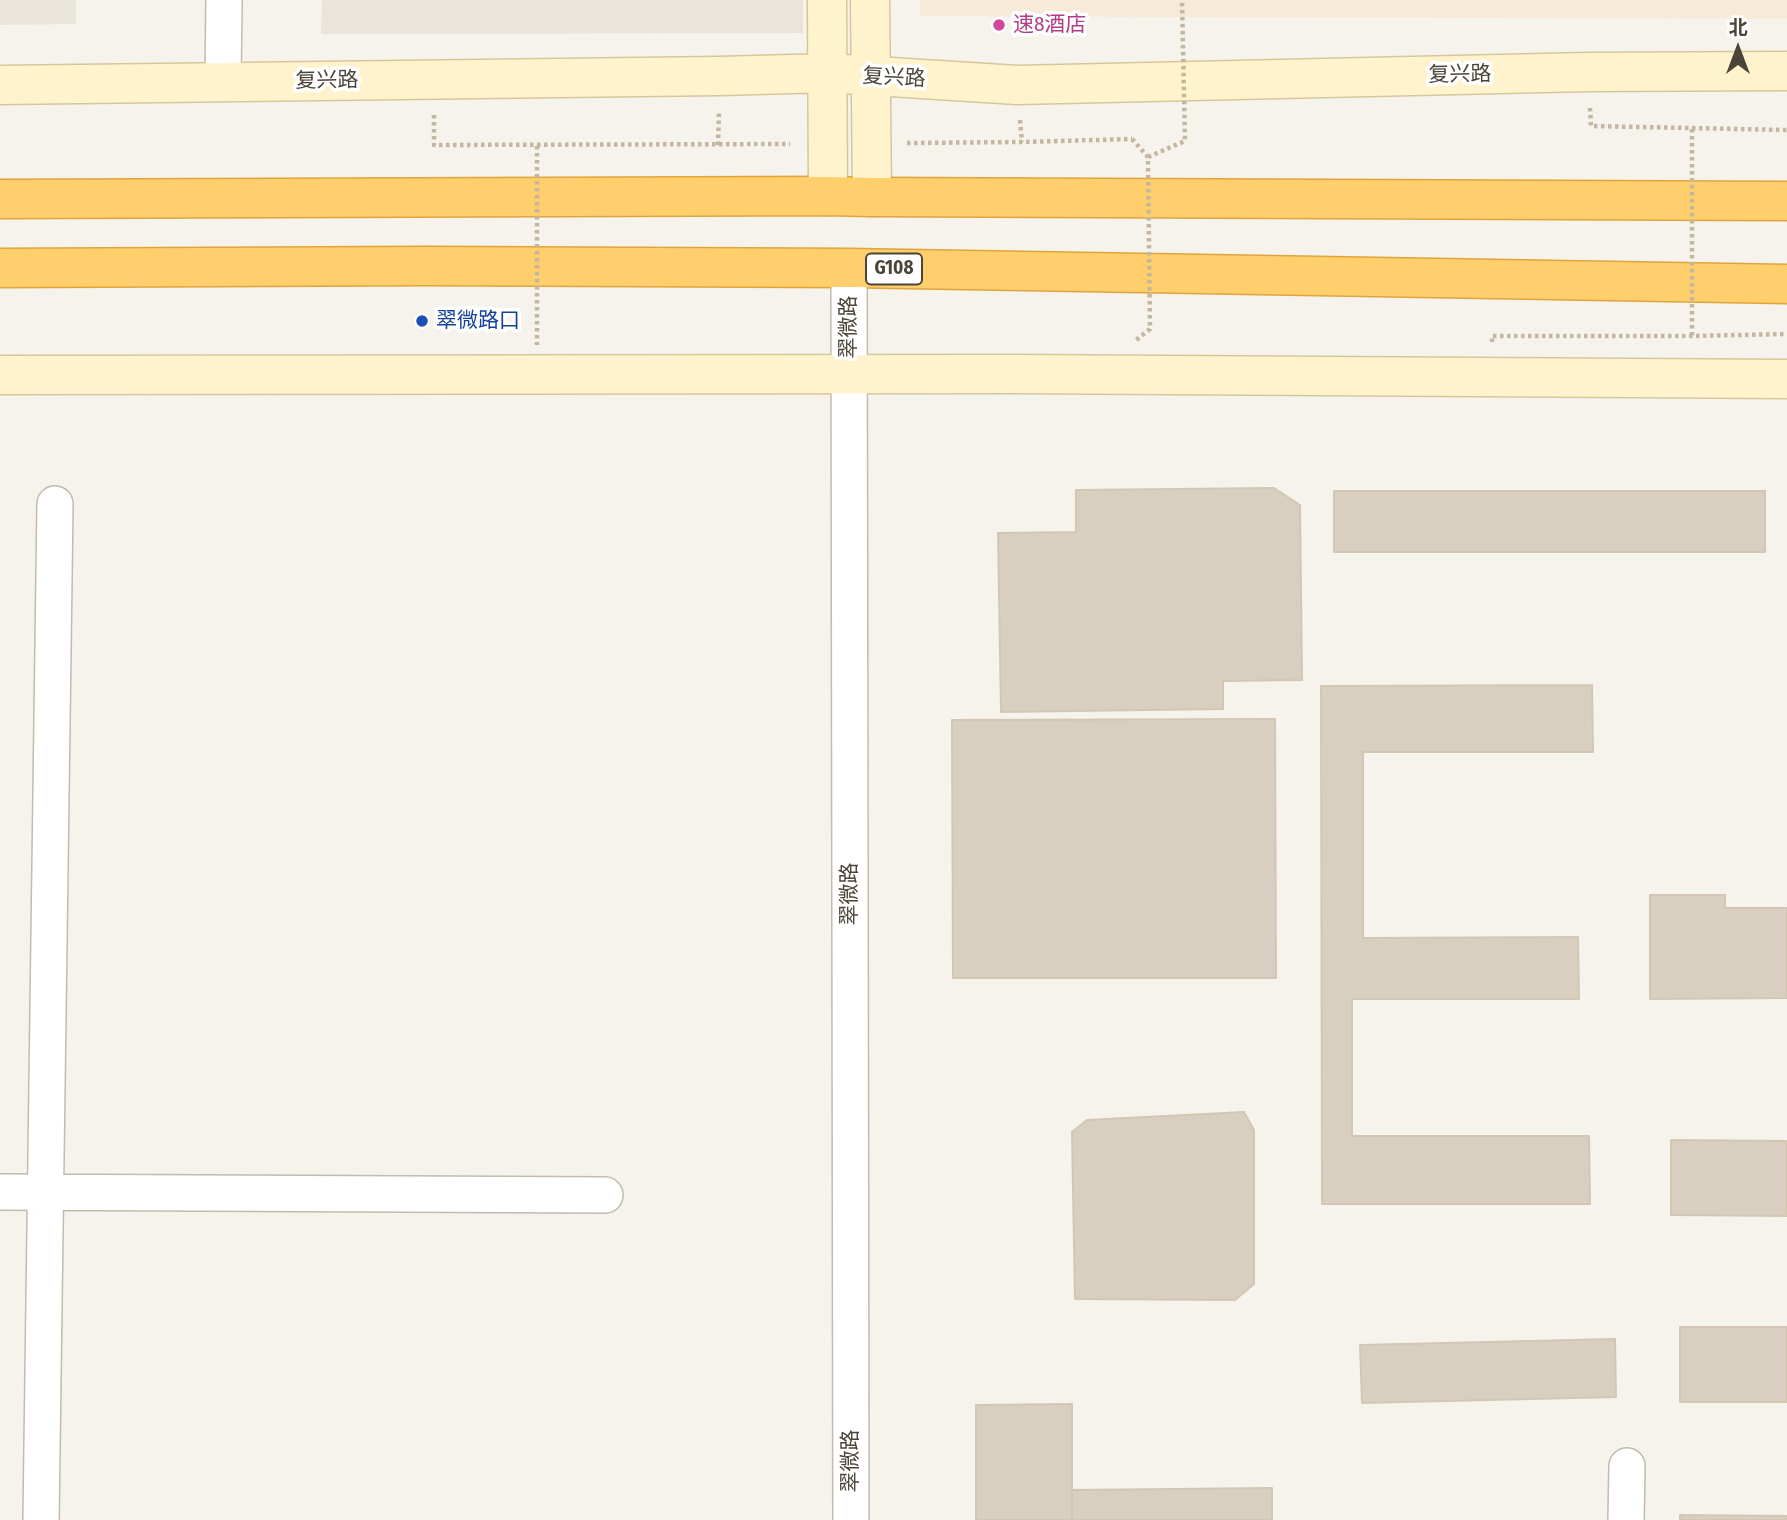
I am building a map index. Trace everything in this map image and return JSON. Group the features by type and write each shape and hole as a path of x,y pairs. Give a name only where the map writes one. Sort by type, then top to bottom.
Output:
{"highway":[{"path":"0,199 828,196 1787,201"},
{"name":"G108","path":"0,268 849,268 1787,284"}],"street":[{"path":"223,82 224,0"},
{"path":"827,0 828,196"},
{"path":"870,0 872,197"},
{"name":"复兴路","path":"0,85 828,74 1017,85 1574,72 1787,71"},
{"name":"翠微路","path":"849,268 851,1520"},
{"path":"0,375 1014,374 1787,379"},
{"path":"41,1520 55,504"},
{"path":"0,1192 605,1195"},
{"path":"1626,1520 1627,1466"}],"path":[{"path":"1148,157 1185,141 1182,0"},
{"path":"1591,126 1787,130"},
{"path":"1692,129 1692,336"},
{"path":"871,143 1132,139 1148,157 1150,329 1135,341"},
{"path":"434,145 828,144"},
{"path":"537,146 537,345"},
{"path":"1492,336 1787,334"}],"shaded area":[{"path":"0,0 76,0 76,24 0,25"},
{"path":"322,0 803,0 803,33 321,34"},
{"path":"920,0 1787,0 1787,19 920,16"}],"building":[{"path":"1274,488 1300,505 1302,680 1223,681 1223,709 1001,712 998,533 1076,532 1076,490"},
{"path":"1334,491 1765,491 1765,552 1334,552"},
{"path":"1592,685 1593,752 1363,752 1363,938 1578,937 1579,999 1352,999 1352,1136 1589,1136 1590,1204 1322,1204 1321,686"},
{"path":"1275,719 1276,978 953,978 952,720"},
{"path":"1650,895 1725,895 1725,908 1787,908 1787,998 1650,999"},
{"path":"1244,1112 1254,1130 1254,1284 1235,1300 1075,1299 1072,1132 1087,1120"},
{"path":"1671,1140 1787,1141 1787,1216 1671,1215"},
{"path":"1680,1327 1787,1327 1787,1402 1680,1402"},
{"path":"1615,1339 1616,1397 1362,1403 1360,1345"},
{"path":"1072,1404 1072,1520 976,1520 976,1405"},
{"path":"1272,1488 1272,1520 1072,1520 1072,1490"},
{"path":"1680,1515 1787,1516 1787,1520 1680,1520"}],"place":[{"name":"速8酒店","path":"999,25"},
{"name":"翠微路口","path":"422,321"}]}
